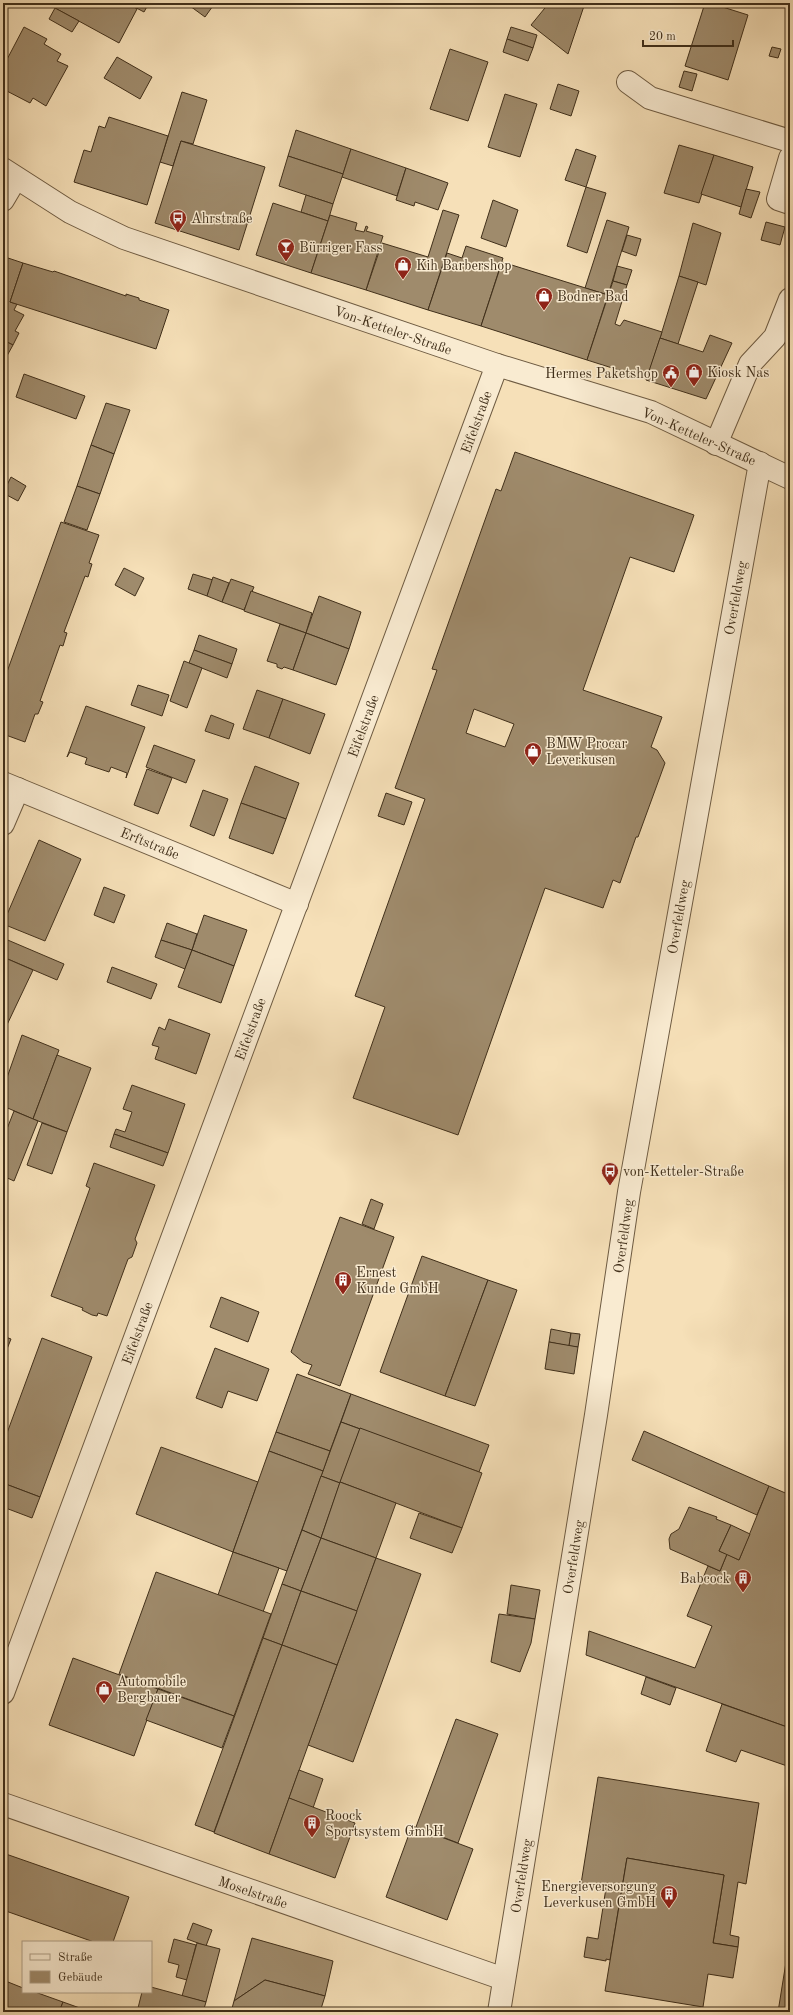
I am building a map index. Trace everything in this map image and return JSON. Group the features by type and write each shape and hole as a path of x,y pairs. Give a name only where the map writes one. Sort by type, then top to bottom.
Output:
{"street":[{"path":"628,82 650,98 790,141"},
{"path":"790,158 778,199 790,203"},
{"path":"3,200 9,173"},
{"name":"Von-Ketteler-Straße","path":"9,173 70,212 124,238 497,365 651,412 790,478"},
{"path":"716,444 750,364 775,337 790,299"},
{"name":"Eifelstraße","path":"3,1694 497,365"},
{"name":"Overfeldweg","path":"499,2012 596,1415 630,1184 760,463"},
{"path":"3,824 11,786"},
{"name":"Erftstraße","path":"11,786 297,904"},
{"name":"Moselstraße","path":"3,1804 504,1979"}],"building":[{"path":"58,3 127,3 137,9 119,43 55,8"},
{"path":"127,3 149,3 144,12"},
{"path":"192,3 215,3 205,17 190,6"},
{"path":"549,3 585,3 568,54 531,25"},
{"path":"705,3 710,3 748,15 728,80 685,66"},
{"path":"55,8 79,21 72,32 49,19"},
{"path":"24,27 47,39 44,44 61,54 57,61 68,66 46,106 33,98 30,103 3,89 3,67"},
{"path":"511,27 537,35 533,48 507,39"},
{"path":"507,39 533,48 528,61 503,52"},
{"path":"772,47 781,49 778,58 769,56"},
{"path":"450,49 488,62 468,121 430,109"},
{"path":"117,57 152,77 140,99 104,78"},
{"path":"684,71 697,74 692,91 679,87"},
{"path":"558,84 579,91 571,116 550,109"},
{"path":"182,92 207,100 193,144 181,141 173,166 160,162"},
{"path":"505,94 537,104 520,157 488,147"},
{"path":"109,117 168,136 147,205 74,182 84,150 91,152 99,126 105,128"},
{"path":"296,130 351,149 343,174 288,156"},
{"path":"181,141 265,167 239,250 155,223"},
{"path":"679,145 714,155 699,203 664,193"},
{"path":"351,149 406,168 397,196 342,177"},
{"path":"576,149 596,156 586,187 565,180"},
{"path":"714,155 753,167 741,207 701,194"},
{"path":"288,156 343,174 333,204 279,186"},
{"path":"406,168 448,183 438,210 415,202 414,206 396,200"},
{"path":"586,187 606,193 587,253 567,246"},
{"path":"746,189 760,192 751,218 739,214"},
{"path":"306,195 333,204 328,221 301,212"},
{"path":"493,200 518,210 506,247 481,238"},
{"path":"273,203 328,221 311,273 256,255"},
{"path":"443,210 459,215 428,310 366,290 382,243 428,257"},
{"path":"330,215 357,223 355,230 364,232 366,226 368,227 366,231 383,236 366,290 311,273"},
{"path":"607,220 629,227 608,295 585,288"},
{"path":"766,222 785,227 780,245 761,240"},
{"path":"693,223 721,233 706,285 679,276"},
{"path":"627,235 641,239 636,256 622,251"},
{"path":"466,246 503,258 481,326 428,310 447,253 462,258"},
{"path":"8,258 23,263 10,302 17,304 14,310 24,315 15,331 19,333 13,345 3,340 3,260"},
{"path":"502,262 608,295 587,360 481,326"},
{"path":"23,263 53,272 54,271 126,296 126,294 139,298 139,300 169,310 156,349 10,302"},
{"path":"617,266 632,270 627,285 613,281"},
{"path":"679,276 698,282 678,344 660,338"},
{"path":"613,281 627,285 615,324 620,326 624,320 662,332 647,379 587,360"},
{"path":"710,335 732,343 706,399 646,380 660,338 703,352"},
{"path":"3,340 13,345 3,363"},
{"path":"24,374 85,396 76,419 16,397"},
{"path":"106,403 130,410 114,454 91,445"},
{"path":"91,445 114,454 100,494 77,486"},
{"path":"515,452 694,515 674,572 630,557 583,690 662,717 651,747 657,750 665,763 638,837 636,837 620,883 613,880 603,908 545,888 458,1135 353,1098 385,1007 355,996 425,799 395,788 437,670 432,669 496,489 501,491","holes":["474,709 514,724 505,747 466,733"]},
{"path":"11,477 26,486 18,501 3,493"},
{"path":"77,486 100,494 87,530 64,522"},
{"path":"61,522 99,535 89,563 92,564 88,577 85,576 64,632 67,633 63,646 60,645 40,701 43,702 38,714 35,714 25,742 3,734 3,683"},
{"path":"124,568 144,578 135,596 115,585"},
{"path":"193,574 213,580 207,596 188,589"},
{"path":"213,577 229,583 222,602 207,596"},
{"path":"231,579 254,587 244,610 222,602"},
{"path":"251,591 312,613 306,633 244,611"},
{"path":"319,596 361,612 349,649 306,633"},
{"path":"280,624 306,633 293,670 284,667 282,669 277,667 277,664 267,661"},
{"path":"306,633 349,649 336,685 293,670"},
{"path":"199,635 237,649 232,664 194,650"},
{"path":"194,650 232,664 227,678 189,663"},
{"path":"184,661 202,668 187,708 170,701"},
{"path":"138,685 169,695 162,716 131,705"},
{"path":"257,690 283,699 269,738 243,729"},
{"path":"283,699 325,714 310,754 269,738"},
{"path":"86,706 145,727 126,778 127,773 111,767 109,772 85,764 87,758 70,752 67,757"},
{"path":"211,715 234,724 229,739 205,731"},
{"path":"154,745 195,760 186,783 146,767"},
{"path":"255,766 299,783 286,819 241,803"},
{"path":"147,769 172,778 158,814 134,805"},
{"path":"203,790 228,799 214,836 190,826"},
{"path":"386,793 412,802 404,825 378,816"},
{"path":"241,803 286,819 273,854 229,838"},
{"path":"39,840 81,859 45,941 3,924"},
{"path":"104,887 125,895 114,923 94,915"},
{"path":"204,915 247,930 234,966 192,950"},
{"path":"167,923 197,934 192,950 161,940"},
{"path":"3,938 64,964 57,980 3,957"},
{"path":"161,940 192,950 185,969 155,957"},
{"path":"192,950 234,966 221,1003 178,987"},
{"path":"3,957 33,970 5,1029 7,1030 3,1040"},
{"path":"112,967 157,984 151,999 107,982"},
{"path":"169,1019 210,1034 196,1074 155,1059 159,1047 152,1045 159,1027 165,1030"},
{"path":"22,1035 59,1050 33,1119 3,1106 3,1089"},
{"path":"57,1055 91,1068 67,1132 33,1119"},
{"path":"132,1085 185,1104 168,1153 114,1134 116,1129 125,1132 132,1112 123,1109"},
{"path":"14,1111 38,1121 14,1181 3,1176 3,1139"},
{"path":"42,1123 67,1132 52,1174 27,1165"},
{"path":"114,1134 168,1153 163,1166 110,1147"},
{"path":"94,1163 155,1185 135,1239 137,1243 132,1257 128,1259 107,1316 98,1313 97,1316 92,1315 82,1310 83,1308 51,1296 90,1188 86,1186"},
{"path":"371,1199 383,1204 374,1229 362,1224"},
{"name":"Ernest Kunde GmbH","path":"340,1217 394,1237 340,1386 308,1374 312,1365 303,1362 291,1352"},
{"path":"422,1256 488,1280 445,1396 380,1372"},
{"path":"488,1280 517,1290 475,1406 445,1396"},
{"path":"221,1297 259,1312 248,1342 210,1327"},
{"path":"551,1329 571,1333 569,1346 549,1342"},
{"path":"571,1333 580,1334 578,1347 569,1346"},
{"path":"3,1336 11,1339 3,1359"},
{"path":"42,1338 92,1357 40,1497 3,1483 3,1444"},
{"path":"549,1342 578,1347 574,1374 545,1369"},
{"path":"215,1348 269,1369 257,1401 228,1391 222,1408 196,1398"},
{"path":"297,1374 351,1394 330,1451 276,1432"},
{"path":"351,1394 489,1445 479,1472 341,1422"},
{"path":"341,1422 360,1429 340,1483 321,1476"},
{"path":"360,1428 482,1473 462,1528 340,1482"},
{"path":"644,1431 769,1486 757,1515 632,1460"},
{"path":"276,1432 330,1451 323,1471 269,1451"},
{"path":"161,1447 258,1482 233,1552 136,1514"},
{"path":"269,1451 323,1471 287,1571 233,1552"},
{"path":"321,1476 340,1483 321,1538 302,1530"},
{"path":"340,1482 396,1503 376,1558 321,1538"},
{"path":"3,1483 40,1497 32,1518 3,1507"},
{"name":"Babcock","path":"769,1486 790,1495 790,1728 586,1655 589,1631 695,1668 712,1626 687,1616 708,1566 720,1571 727,1554 739,1560"},
{"path":"689,1507 717,1517 716,1519 731,1525 719,1551 727,1554 720,1571 670,1549 669,1539 671,1534 679,1529"},
{"path":"419,1513 462,1528 452,1553 410,1538"},
{"path":"731,1525 750,1534 739,1560 719,1551"},
{"path":"302,1530 321,1538 301,1591 282,1584"},
{"path":"321,1538 376,1558 357,1611 301,1591"},
{"path":"233,1552 279,1568 263,1612 218,1595"},
{"path":"376,1558 421,1574 353,1762 308,1745"},
{"path":"156,1572 271,1614 234,1716 119,1674"},
{"path":"282,1584 301,1591 282,1645 263,1638"},
{"path":"511,1585 540,1590 535,1619 507,1614"},
{"path":"301,1591 357,1611 337,1665 282,1645"},
{"path":"499,1614 535,1619 531,1643 520,1672 491,1662"},
{"path":"263,1638 282,1645 214,1832 195,1825"},
{"path":"282,1645 337,1665 269,1854 214,1833"},
{"name":"Automobile Bergbauer","path":"73,1658 158,1689 134,1756 49,1725"},
{"path":"646,1677 676,1688 670,1705 641,1694"},
{"name":"Automobile Bergbauer","path":"158,1689 234,1716 222,1748 146,1720"},
{"path":"722,1704 790,1728 790,1767 741,1750 736,1762 706,1751"},
{"path":"456,1719 498,1734 458,1843 416,1827"},
{"path":"299,1770 323,1779 313,1808 289,1798"},
{"path":"598,1777 759,1803 746,1884 738,1882 730,1935 739,1937 738,1947 713,1943 724,1875 627,1858 610,1960 606,1959 606,1961 584,1957 587,1937 598,1939 606,1888 581,1884"},
{"name":"Roock Sportsystem GmbH","path":"289,1798 355,1823 335,1878 269,1854"},
{"path":"412,1826 473,1849 447,1920 386,1897"},
{"path":"3,1853 129,1897 113,1941 91,1941 3,1910"},
{"name":"Energieversorgung Leverkusen GmbH","path":"627,1858 724,1875 713,1943 738,1947 733,1978 708,1974 703,2007 605,1991"},
{"path":"193,1923 212,1930 206,1946 187,1939"},
{"path":"790,1937 790,2012 778,2012"},
{"path":"252,1938 333,1961 325,1996 265,1980 234,2001"},
{"path":"174,1939 196,1945 187,1980 176,1977 179,1965 168,1962"},
{"path":"197,1943 220,1949 206,2002 182,1996"},
{"path":"3,1980 22,1988 22,1993 38,1993 63,2002 59,2012 3,2012"},
{"path":"265,1980 325,1996 320,2012 231,2012 234,2001"},
{"path":"152,1987 206,2002 203,2012 137,2012 142,1993 152,1993"},
{"path":"63,2002 91,2012 59,2012"}],"place":[{"name":"Ahrstraße","path":"178,233"},
{"name":"Bürriger Fass","path":"286,262"},
{"name":"Kih Barbershop","path":"403,280"},
{"name":"Bodner Bad","path":"544,311"},
{"name":"Kiosk Nas","path":"694,387"},
{"name":"Hermes Paketshop","path":"671,388"},
{"name":"BMW Procar Leverkusen","path":"533,766"},
{"name":"von-Ketteler-Straße","path":"610,1186"},
{"name":"Ernest Kunde GmbH","path":"343,1295"},
{"name":"Babcock","path":"743,1593"},
{"name":"Automobile Bergbauer","path":"104,1704"},
{"name":"Roock Sportsystem GmbH","path":"312,1838"},
{"name":"Energieversorgung Leverkusen GmbH","path":"669,1909"}]}
